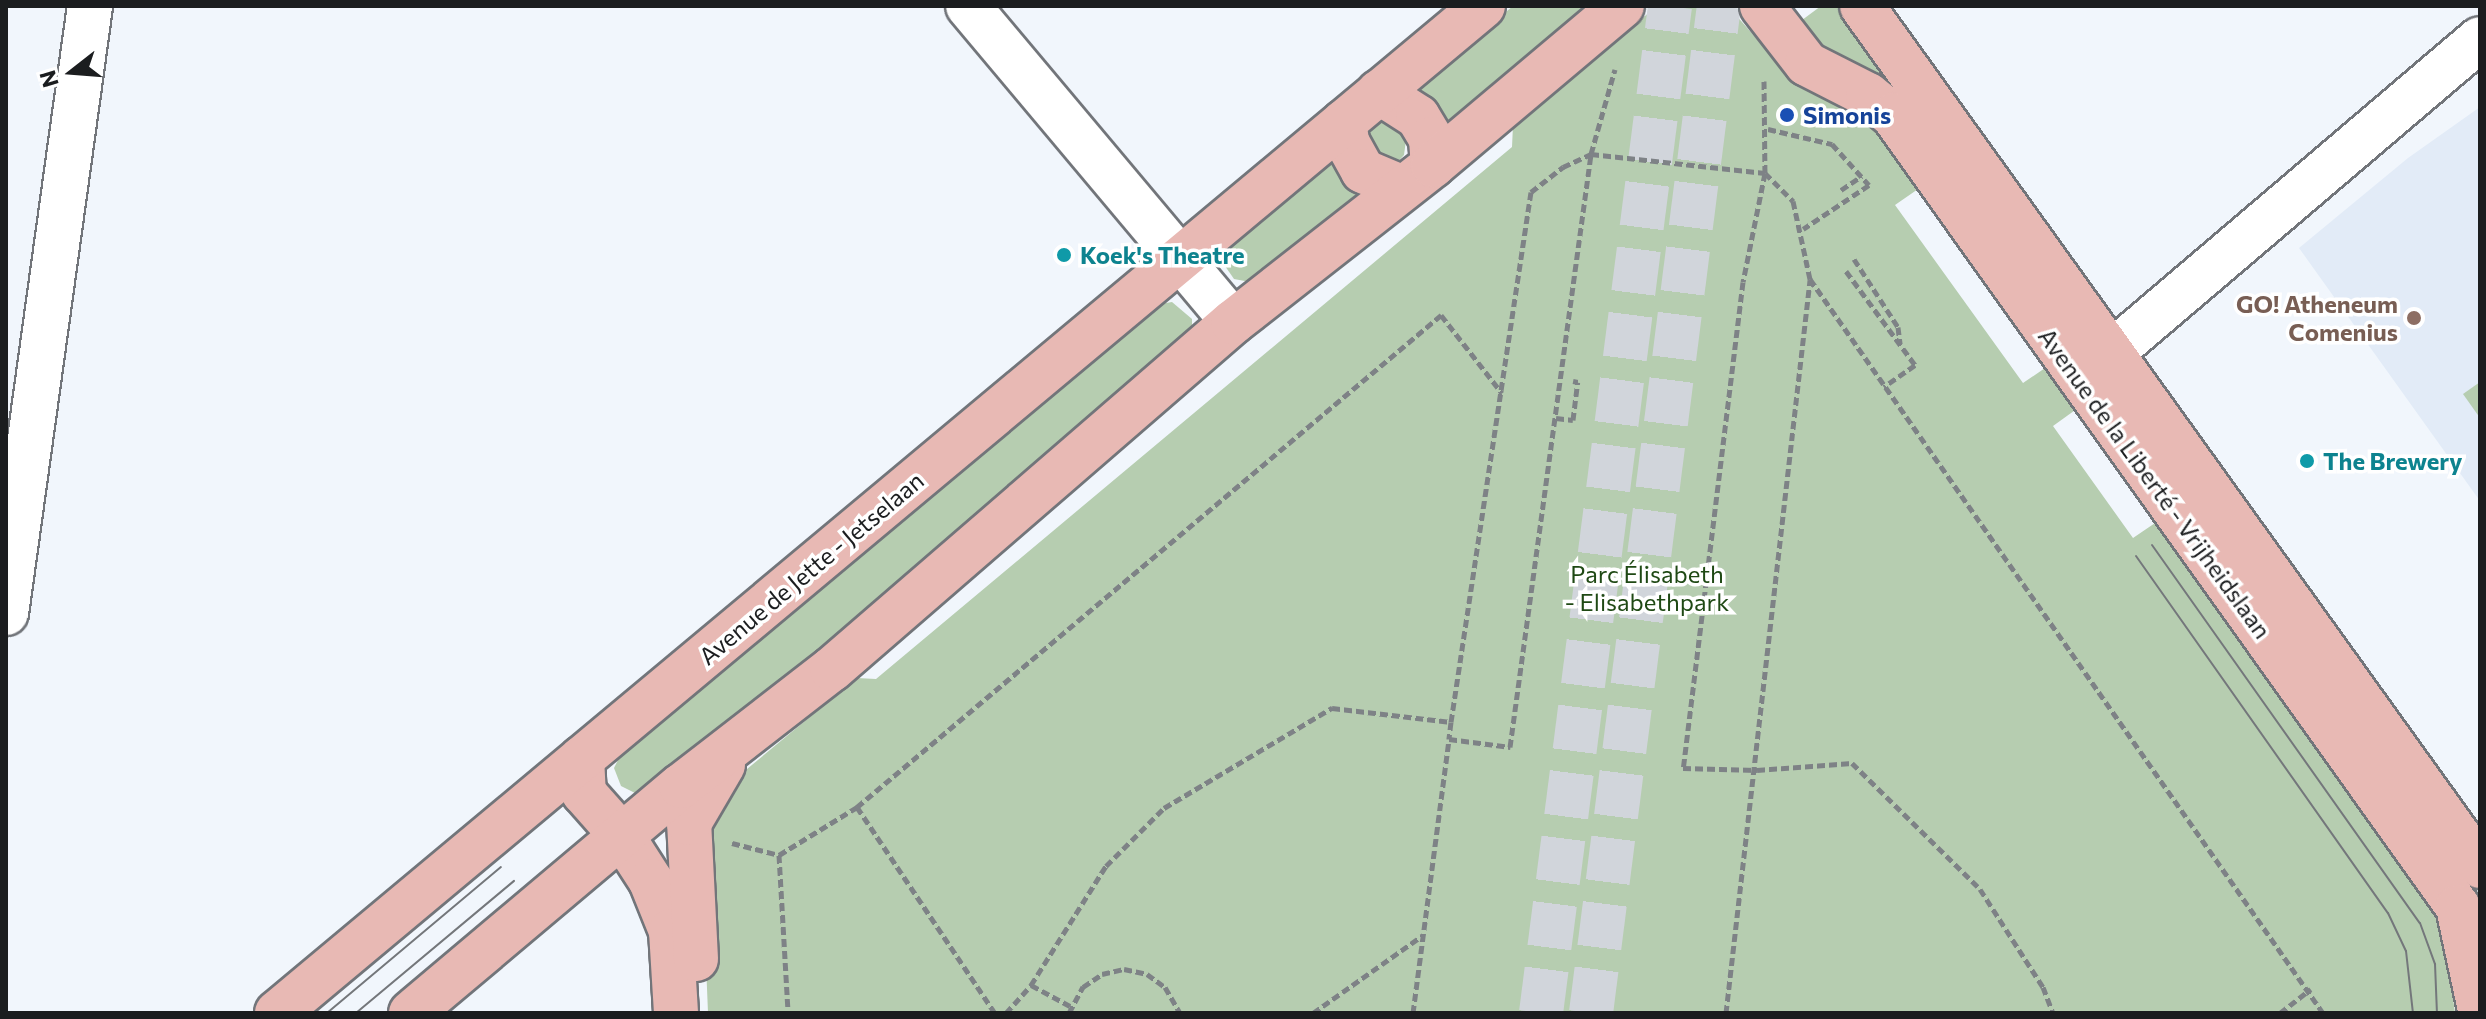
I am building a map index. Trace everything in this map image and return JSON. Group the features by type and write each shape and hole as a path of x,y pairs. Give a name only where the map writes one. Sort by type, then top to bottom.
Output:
{"main road":[{"name":"Avenue de Jette - Jetselaan","path":"277,1013 1483,6"},
{"path":"411,1013 622,836 735,747 1233,322 1418,176 1622,6"},
{"name":"Avenue de la Liberté - Vrijheidslaan","path":"1762,6 1807,64 1868,95 1893,115 2095,366 2480,866"},
{"name":"Avenue de la Liberté - Vrijheidslaan","path":"1862,6 2095,366 2458,907 2480,1010"},
{"path":"1379,92 1418,117 1431,139 1418,176"},
{"path":"1344,122 1347,142 1363,171 1418,176"},
{"path":"700,1013 689,823 735,747"},
{"path":"582,758 584,793 622,836 651,881 671,931 676,1013"}],"street":[{"path":"6,613 90,6"},
{"path":"968,6 1233,322"},
{"path":"2095,366 2480,39"}],"path":[{"path":"1449,739 1510,747 1591,154 1617,64"},
{"path":"1763,72 1768,129 1765,173 1743,282 1683,768 1757,770 1852,763 1980,889 2043,987 2053,1013"},
{"path":"1768,129 1832,144 1869,185 1803,229"},
{"path":"1413,1013 1451,722 1531,192 1563,167 1591,154 1765,173 1793,201 1803,229 1810,279 1757,770 1726,1013"},
{"path":"1841,190 1862,176"},
{"path":"1854,259 1898,327 1900,345"},
{"path":"1846,271 1915,365 1884,387"},
{"path":"1810,279 2311,989 2323,1013"},
{"path":"725,842 779,855 857,807 1441,315 1502,393"},
{"path":"1556,418 1573,420 1578,382 1573,381"},
{"path":"1006,1013 1031,985 1106,866 1164,808 1332,708 1451,722"},
{"path":"857,807 995,1013"},
{"path":"779,855 788,1013"},
{"path":"1313,1013 1423,935"},
{"path":"1069,1013 1070,1006 1092,980 1124,969 1147,974 1165,987 1180,1013"},
{"path":"1031,985 1070,1006"},
{"path":"2280,1013 2311,989"}],"shaded area":[{"name":"GO! Atheneum Comenius","path":"2480,107 2480,501 2299,248 2408,158"}],"green space":[{"path":"1513,6 1587,6 1438,131 1406,96"},
{"name":"Parc Élisabeth - Elisabethpark","path":"1657,6 1728,6 1791,78 1873,121 1921,187 1895,205 2023,383 2048,366 2078,408 2053,426 2133,538 2158,521 2432,903 2445,936 2455,1013 708,1013 701,841 741,774 857,678 876,679 1512,147 1513,125"},
{"path":"1821,6 1843,6 2078,336 1798,23"},
{"path":"1378,123 1390,123 1406,140 1404,155 1393,167 1361,140"},
{"path":"1333,159 1362,194 1250,282 1234,279 1225,266 1227,247"},
{"path":"1172,302 1192,319 1192,331 1183,345 651,789 635,793 621,786 614,768 621,754 1160,304"},
{"path":"2480,382 2480,418 2463,394"}],"tunnel":[{"path":"1541,1013 1670,6"},
{"path":"1591,1013 1719,6"}],"tram line":[{"path":"2152,545 2420,923 2435,964 2437,1013"},
{"path":"2136,556 2388,913 2406,951 2413,1013"},
{"path":"327,1013 501,867"},
{"path":"356,1013 514,881"}],"place":[{"name":"Simonis","path":"1787,115"},
{"name":"Koek's Theatre","path":"1064,255"},
{"name":"GO! Atheneum Comenius","path":"2414,318"},
{"name":"The Brewery","path":"2307,461"}]}
